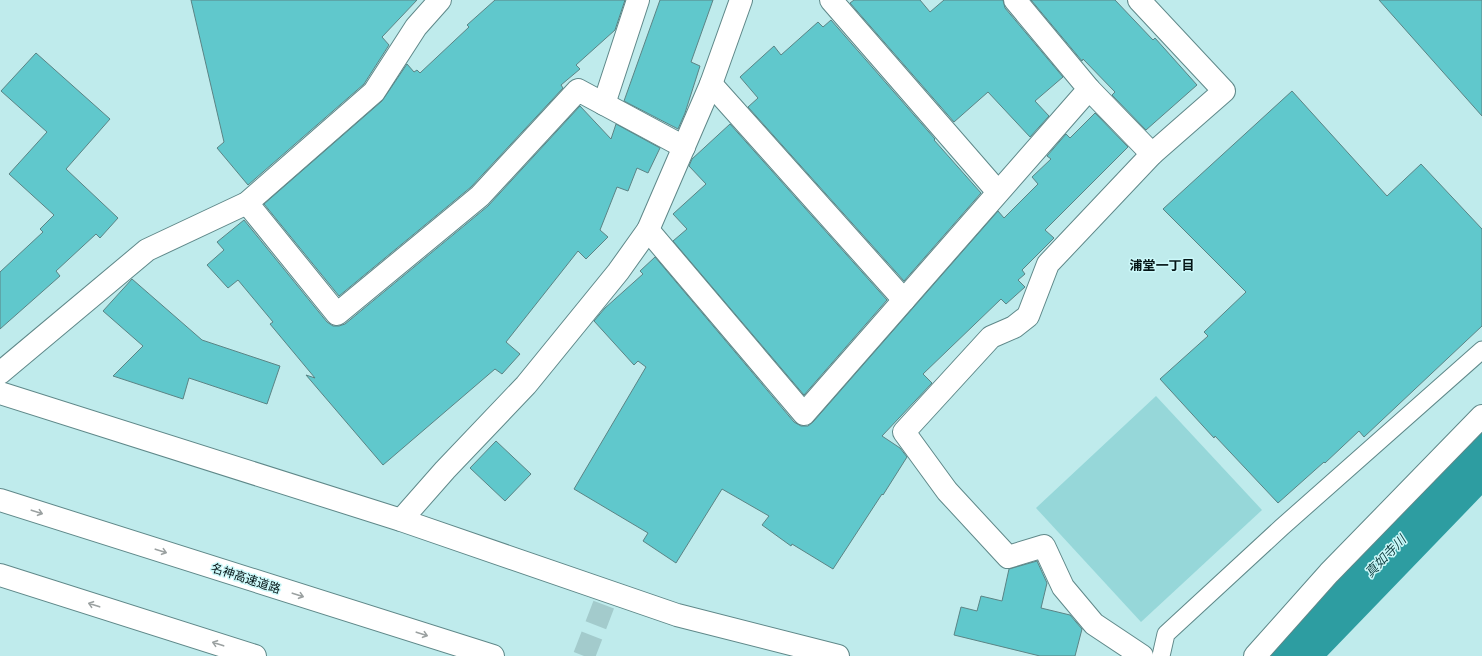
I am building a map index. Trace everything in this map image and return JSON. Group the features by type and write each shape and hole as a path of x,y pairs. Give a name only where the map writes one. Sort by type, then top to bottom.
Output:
{"main road":[{"path":"0,373 147,250 247,203 374,92 416,27 440,0"},
{"path":"604,104 638,0"},
{"path":"401,520 445,470 526,385 618,272 648,230 711,84 741,0"},
{"path":"831,0 998,192"},
{"path":"1014,0 1089,89 1152,154"},
{"path":"1139,0 1224,91 1152,154 1048,264 1028,316 1014,327 991,337 904,432 947,491 1008,557 1044,546 1063,587 1094,624 1142,656"},
{"path":"711,84 904,300"},
{"path":"648,230 804,414 1089,89"},
{"path":"247,203 338,314 480,196 578,90 684,147"},
{"path":"0,393 401,520 677,615 838,656"},
{"path":"1255,656 1328,573 1482,416"},
{"name":"名神高速道路","path":"0,500 493,656"},
{"path":"0,575 255,656"}],"lane":[{"path":"1160,656 1166,634 1282,527 1482,350"}],"shaded area":[{"path":"1156,396 1262,510 1141,622 1036,508"}],"building":[{"path":"191,0 417,0 382,37 389,45 364,84 248,185 217,148 224,142"},
{"path":"495,0 625,0 615,30 576,65 580,69 561,85 563,88 471,187 339,296 264,204 382,101 407,64 414,72 417,70 420,73 469,27 467,25"},
{"path":"660,0 713,0 691,62 700,66 685,113 678,129 624,101"},
{"path":"854,0 920,0 930,12 944,0 1003,0 1005,8 1063,77 1035,101 1049,116 1030,137 988,92 954,122 850,3"},
{"path":"1031,0 1115,0 1153,40 1155,38 1197,85 1146,130 1112,95 1115,92 1083,59 1082,61"},
{"path":"1379,0 1482,0 1482,116"},
{"path":"831,20 981,193 904,281 748,107 758,98 740,77 774,46 781,55 818,22 823,27"},
{"path":"36,53 110,119 66,169 118,218 100,238 96,234 56,271 60,276 0,329 0,272 43,232 40,229 54,215 9,174 47,132 1,91"},
{"path":"1292,91 1387,196 1421,164 1482,229 1482,326 1364,437 1359,431 1325,463 1324,462 1278,503 1215,436 1214,438 1160,379 1208,336 1204,332 1246,292 1163,209"},
{"path":"580,106 611,139 616,124 660,148 648,173 637,168 628,191 617,187 600,230 608,237 586,259 578,251 506,342 520,354 502,374 495,369 383,465 306,375 315,378 270,324 273,322 238,280 228,288 207,265 224,250 217,242 244,220 327,322 333,326 345,324 488,206"},
{"path":"1095,113 1128,147 1045,230 1054,238 1022,270 1025,274 1018,280 1025,287 1006,304 1001,299 923,374 932,383 882,436 900,448 907,457 833,569 792,544 791,546 762,525 769,516 722,489 676,563 643,541 648,533 574,489 646,367 638,361 634,365 594,321 605,308 643,274 640,271 655,257 794,422 801,426 808,426 998,211 1004,218 1038,184 1032,177 1051,159 1047,156 1066,134 1070,138"},
{"path":"730,124 887,300 804,395 673,241 687,229 673,214 706,184 689,166 692,159"},
{"path":"132,279 202,340 280,366 267,404 189,378 183,399 113,376 143,346 103,311"},
{"path":"496,441 531,474 505,501 470,468"},
{"path":"1037,561 1047,583 1041,608 1070,615 1082,629 1075,656 1040,656 954,635 961,607 977,611 981,596 1002,601 1009,569"}],"waterway":[{"name":"真如寺川","path":"1288,656 1482,455"}],"tunnel":[{"path":"584,656 609,591"}],"district":[{"name":"浦堂一丁目","path":"1162,265"}]}
